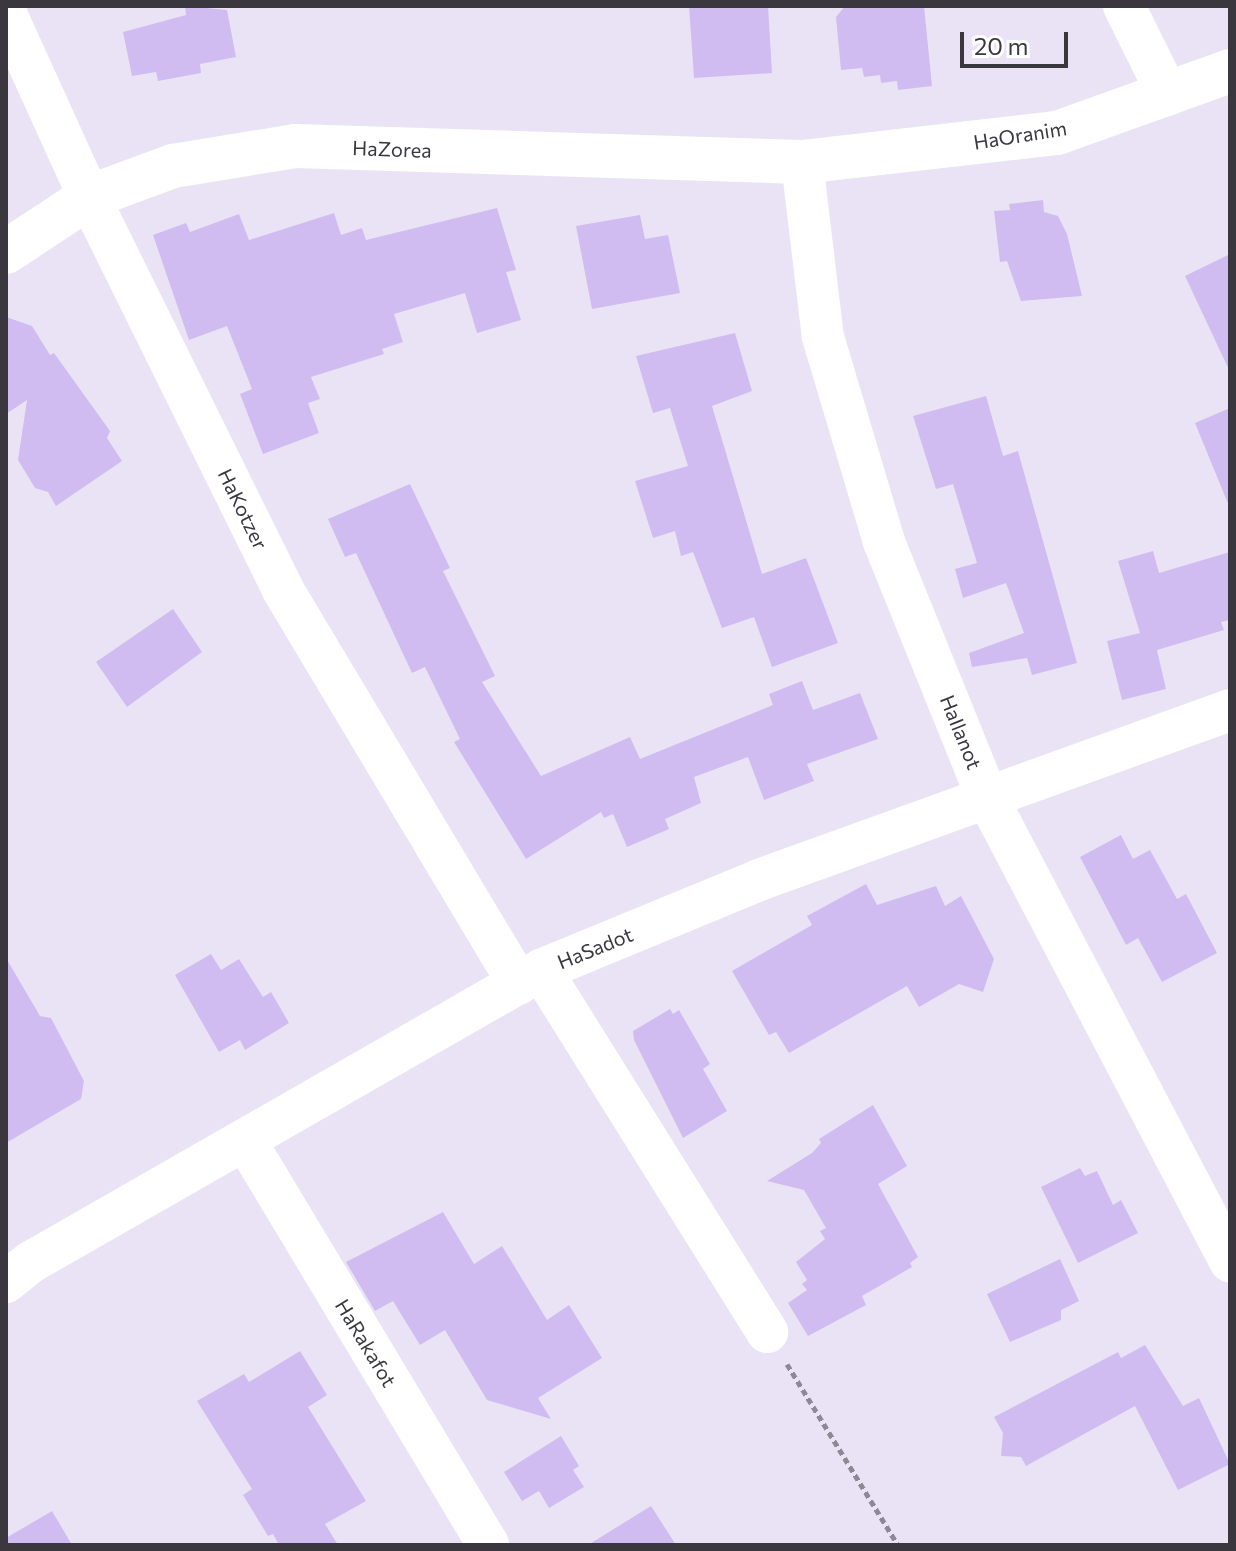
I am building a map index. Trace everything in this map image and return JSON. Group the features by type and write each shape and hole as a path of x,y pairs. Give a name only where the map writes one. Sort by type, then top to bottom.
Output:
{"street":[{"path":"1124,6 1168,95"},
{"name":"HaKotzer","path":"6,14 89,197 283,590 530,977 767,1332"},
{"name":"HaOranim","path":"802,162 1057,133 1230,71"},
{"name":"HaZorea","path":"6,252 89,197 173,166 295,146 802,162"},
{"name":"HaIlanot","path":"802,162 823,337 884,542 988,799 1230,1261"},
{"name":"HaSadot","path":"6,1282 31,1262 530,977 759,880 1230,710"},
{"name":"HaRakafot","path":"245,1140 488,1545"}],"path":[{"path":"767,1332 898,1545"}],"building":[{"path":"185,6 227,10 236,57 200,64 201,73 158,81 156,72 132,76 123,32 186,15"},
{"path":"689,6 768,6 772,73 694,78"},
{"path":"845,6 924,6 932,86 898,90 897,81 881,83 880,75 864,77 862,68 841,70 836,17"},
{"path":"1043,200 1044,212 1058,216 1067,234 1082,296 1021,301 1007,261 1000,262 994,211 1010,210 1009,204"},
{"path":"497,208 516,270 506,272 521,320 477,333 465,293 394,314 403,342 382,349 384,354 311,377 320,399 308,403 319,433 263,454 240,394 252,389 227,326 189,340 153,235 186,223 190,232 239,214 249,240 334,213 341,235 362,228 366,240"},
{"path":"640,215 645,239 668,235 680,293 592,309 576,226"},
{"path":"1230,254 1230,372 1185,276"},
{"path":"6,317 32,326 50,355 54,353 110,431 107,438 122,461 56,506 48,492 35,488 18,460 27,400 6,414"},
{"path":"735,333 752,391 712,406 762,574 806,558 838,643 772,667 754,617 722,628 693,552 681,556 675,531 653,538 635,481 688,466 670,408 653,413 636,356"},
{"path":"986,396 1003,456 1018,451 1077,663 1032,675 1027,658 972,667 969,653 1024,633 1006,583 963,598 955,569 977,563 953,484 936,489 913,416"},
{"path":"1230,408 1230,506 1229,506 1195,423"},
{"path":"410,484 450,568 443,571 495,676 482,682 541,776 630,737 640,759 773,705 769,694 802,681 813,710 860,693 878,739 807,764 814,781 764,800 748,757 694,777 701,803 665,819 669,829 627,847 613,814 604,818 601,812 526,859 454,742 460,739 425,667 412,673 356,553 345,557 328,519"},
{"path":"1153,551 1159,573 1230,552 1230,620 1221,622 1224,630 1157,650 1166,689 1122,700 1107,641 1140,633 1118,561"},
{"path":"173,609 202,652 127,707 96,662"},
{"path":"1121,835 1133,859 1150,850 1177,899 1186,894 1217,953 1162,982 1138,938 1126,945 1080,857"},
{"path":"866,884 877,905 936,886 945,906 961,896 994,959 983,992 959,984 919,1007 907,986 789,1053 776,1032 769,1035 732,971 812,925 807,916"},
{"path":"211,954 221,970 239,959 263,997 271,992 289,1023 245,1050 240,1040 219,1052 175,975"},
{"path":"6,958 40,1016 51,1018 84,1081 81,1099 6,1143"},
{"path":"670,1009 673,1014 679,1010 710,1064 703,1069 727,1111 683,1138 634,1040 633,1031"},
{"path":"873,1105 907,1166 878,1184 918,1257 910,1263 912,1267 862,1296 866,1305 808,1336 788,1303 807,1290 802,1284 807,1280 796,1262 825,1239 820,1231 826,1228 804,1190 767,1181 812,1153 821,1143 819,1139"},
{"path":"1080,1168 1085,1176 1097,1171 1113,1205 1121,1200 1138,1233 1078,1263 1041,1187"},
{"path":"443,1212 474,1264 502,1246 547,1320 569,1305 602,1358 538,1398 551,1419 487,1400 445,1330 420,1345 393,1301 375,1311 346,1262"},
{"path":"1060,1259 1079,1301 1061,1310 1061,1320 1010,1342 987,1294"},
{"path":"1145,1345 1183,1406 1199,1398 1230,1464 1178,1490 1135,1406 1026,1466 1021,1457 1001,1456 1003,1433 994,1417 1118,1352 1121,1358"},
{"path":"300,1351 327,1395 308,1407 366,1501 325,1524 338,1545 279,1545 273,1534 268,1536 243,1495 252,1489 197,1401 244,1374 249,1382"},
{"path":"561,1436 579,1466 573,1470 584,1487 549,1508 539,1491 522,1501 504,1472"},
{"path":"651,1506 676,1545 588,1545"},
{"path":"52,1511 72,1545 6,1545 6,1538"}]}
